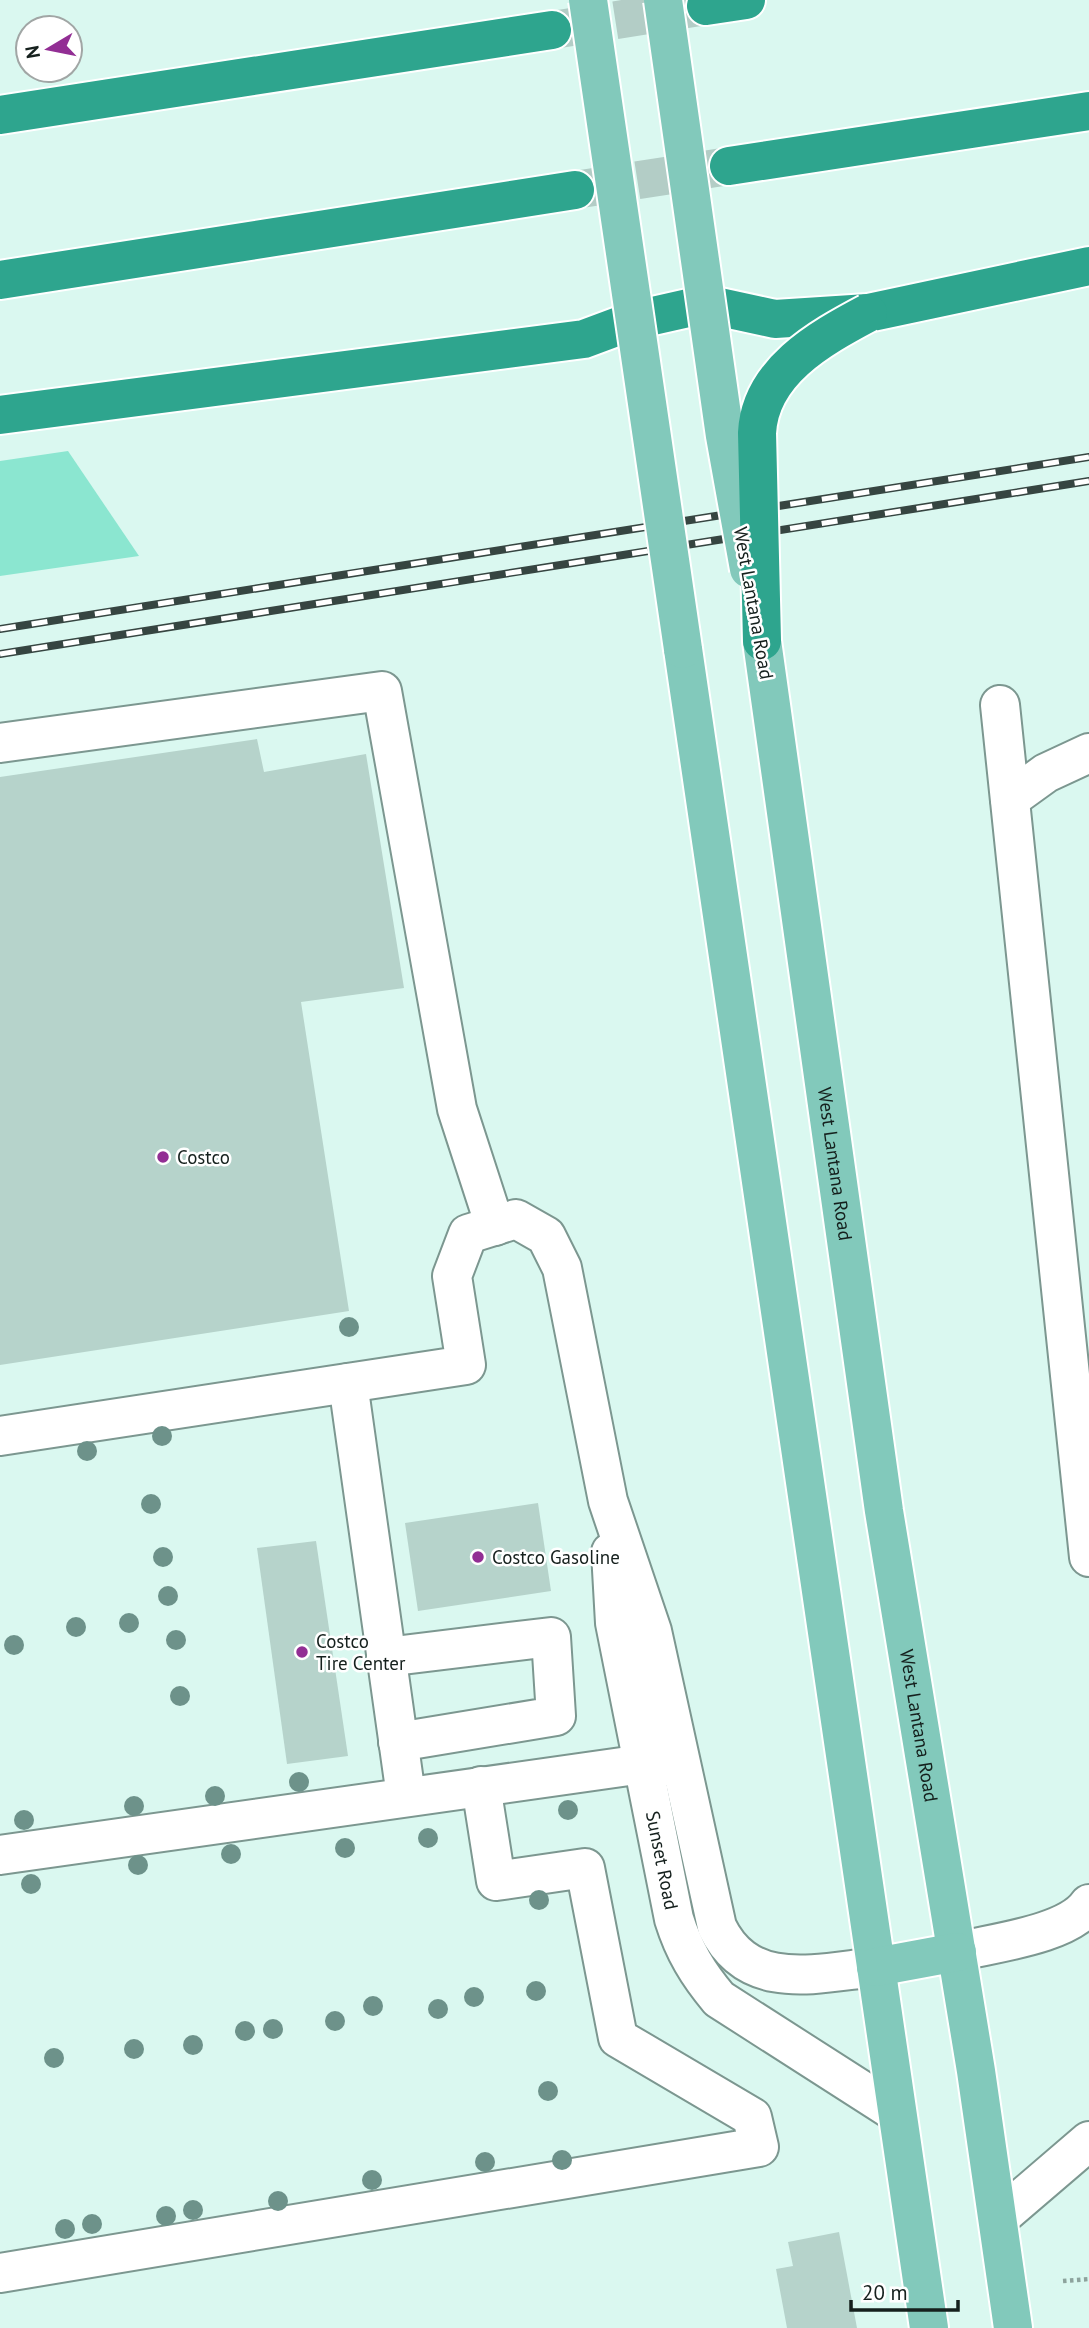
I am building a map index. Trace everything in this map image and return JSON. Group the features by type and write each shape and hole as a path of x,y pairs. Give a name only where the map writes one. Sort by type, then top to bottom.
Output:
{"highway":[{"path":"706,6 746,0"},
{"path":"0,115 552,30"},
{"path":"729,166 1089,111"},
{"path":"0,280 575,190"},
{"path":"0,415 584,339 635,320 706,304 775,319 868,313 1089,267"},
{"path":"761,641 757,433 761,404 774,382 796,358 826,336 868,313"}],"main road":[{"path":"588,0 763,1210 929,2328"},
{"name":"West Lantana Road","path":"663,0 725,436 761,641 884,1511 957,1952 1013,2328"},
{"path":"876,1967 957,1952"}],"street":[{"path":"0,743 383,691 457,1108 495,1226 468,1234 452,1276 466,1365 0,1436"},
{"path":"1000,705 1010,799 1074,1260 1089,1557"},
{"path":"1010,799 1046,773 1089,753"},
{"name":"Sunset Road","path":"495,1226 516,1219 546,1236 562,1268 608,1501 652,1630 718,1927 726,1945 738,1958 760,1969 785,1975 876,1967"},
{"path":"348,1383 406,1796"},
{"name":"Sunset Road","path":"608,1501 615,1623 674,1919 684,1950 700,1977 719,1999 897,2113"},
{"path":"386,1657 551,1637 556,1716 398,1742"},
{"path":"0,1855 643,1763 684,1768"},
{"path":"0,2273 759,2147 752,2117 618,2038 585,1868 496,1881 481,1786"},
{"path":"957,1952 1050,1929 1083,1912 1089,1904"},
{"path":"998,2219 1089,2141"}],"path":[{"path":"1063,2281 1089,2279"}],"green space":[{"path":"68,451 139,556 0,576 0,461"}],"building":[{"name":"Costco","path":"257,739 264,772 366,754 404,988 301,1002 349,1311 0,1365 0,777"},
{"name":"Costco Gasoline","path":"538,1503 551,1591 418,1611 405,1523"},
{"name":"Costco Tire Center","path":"316,1541 348,1756 287,1764 257,1548"},
{"path":"839,2232 857,2328 787,2328 776,2269 793,2266 788,2242"}],"tunnel":[{"path":"559,29 706,6"},
{"path":"581,189 729,166"}],"railway":[{"path":"0,629 1089,457"},
{"path":"0,654 1089,481"}],"place":[{"name":"Costco","path":"163,1157"},
{"name":"Costco Gasoline","path":"478,1557"},
{"name":"Costco Tire Center","path":"302,1652"}]}
